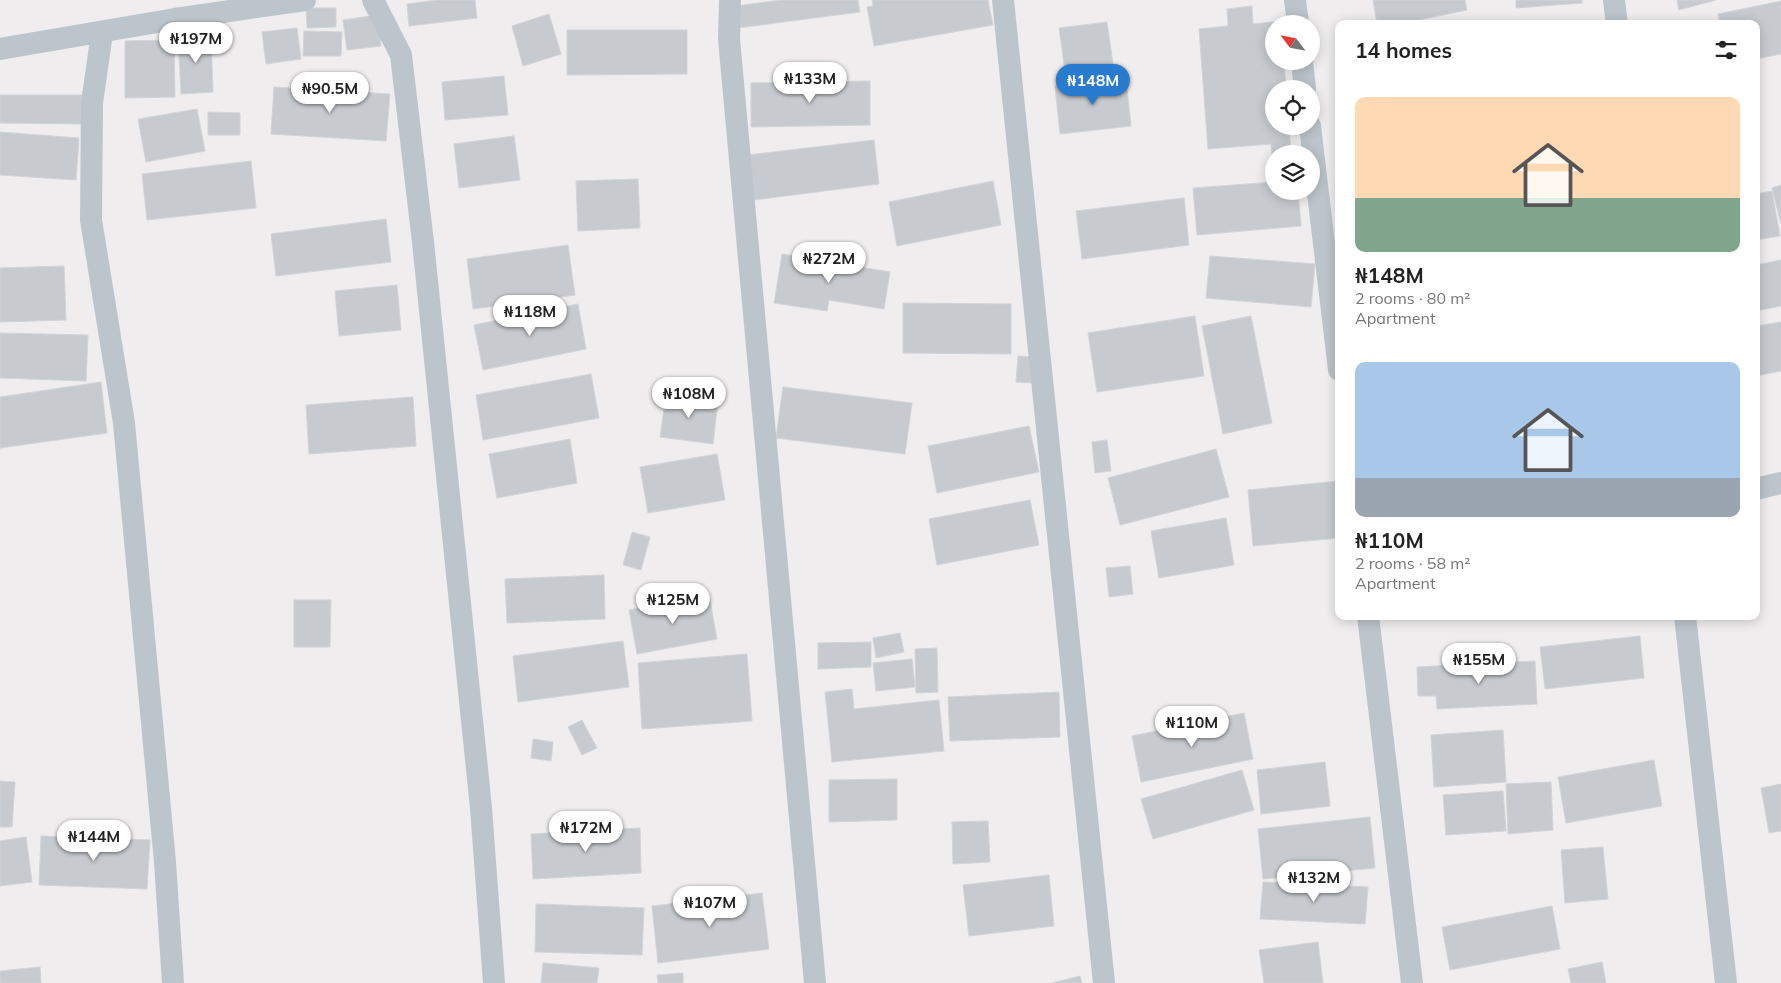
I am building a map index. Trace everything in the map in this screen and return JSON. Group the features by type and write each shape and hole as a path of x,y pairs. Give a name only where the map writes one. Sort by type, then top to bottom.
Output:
{"street":[{"path":"0,49 175,19 305,0"},
{"path":"373,0 401,56 426,262 481,808 494,983"},
{"path":"730,0 729,39 815,983"},
{"path":"1003,0 1104,983"},
{"path":"1295,0 1297,15"},
{"path":"1614,0 1616,20"},
{"path":"102,33 92,103 91,220 124,423 164,862 173,983"},
{"path":"1311,135 1335,336"},
{"path":"1760,488 1781,483"},
{"path":"1368,620 1412,983"},
{"path":"1684,620 1726,983"}],"building":[{"path":"438,0 475,0 477,18 409,26 407,4"},
{"path":"781,0 858,0 860,12 738,28 736,6"},
{"path":"872,0 988,0 993,25 874,46 867,7 873,6"},
{"path":"1373,0 1465,0 1467,10 1418,20 1376,20"},
{"path":"1516,0 1582,0 1582,3 1516,8"},
{"path":"1677,0 1716,0 1679,10"},
{"path":"1781,1 1781,54 1760,58 1760,20 1719,20 1718,14"},
{"path":"1252,6 1253,24 1265,23 1265,70 1285,70 1285,80 1265,80 1265,135 1290,135 1290,145 1271,144 1208,149 1199,29 1228,26 1227,9"},
{"path":"306,8 336,8 336,27 307,28"},
{"path":"549,14 561,54 523,66 512,26"},
{"path":"378,15 381,46 347,50 343,20"},
{"path":"1107,22 1113,64 1065,71 1059,28"},
{"path":"297,28 301,59 266,64 262,32"},
{"path":"567,30 687,30 687,74 567,75"},
{"path":"304,31 342,32 341,56 303,56"},
{"path":"211,34 213,92 181,94 178,35"},
{"path":"174,40 175,97 125,98 125,41"},
{"path":"504,76 508,115 445,120 442,82"},
{"path":"1126,79 1131,126 1060,134 1055,86"},
{"path":"870,81 870,125 751,127 751,83"},
{"path":"274,87 390,94 386,141 271,134"},
{"path":"0,95 82,95 82,124 0,123"},
{"path":"197,109 205,151 146,162 138,119"},
{"path":"208,112 240,113 240,135 208,135"},
{"path":"0,132 79,138 76,180 0,175"},
{"path":"514,136 520,180 459,188 454,144"},
{"path":"874,140 879,184 754,200 748,155"},
{"path":"251,161 256,208 147,220 142,174"},
{"path":"638,179 640,228 578,231 576,181"},
{"path":"993,181 1001,225 897,246 889,202"},
{"path":"1265,183 1265,200 1299,200 1301,226 1197,235 1193,188"},
{"path":"1781,185 1781,224 1772,188"},
{"path":"1772,191 1780,236 1760,239 1760,193"},
{"path":"1184,198 1189,245 1082,259 1076,211"},
{"path":"386,219 391,262 276,276 271,234"},
{"path":"568,245 575,295 473,309 467,259"},
{"path":"782,254 890,272 884,309 829,300 827,311 774,303"},
{"path":"1210,256 1315,264 1311,307 1206,298"},
{"path":"1781,260 1781,306 1760,310 1760,264"},
{"path":"64,266 66,320 0,322 0,268"},
{"path":"397,285 401,330 339,336 335,291"},
{"path":"903,303 1011,304 1011,354 903,353"},
{"path":"578,304 586,349 483,370 474,325"},
{"path":"1195,316 1204,376 1097,392 1088,333"},
{"path":"1251,316 1272,423 1223,434 1202,326"},
{"path":"1781,322 1781,371 1760,375 1760,325"},
{"path":"0,333 88,335 86,381 0,378"},
{"path":"1018,356 1036,357 1034,383 1016,382"},
{"path":"591,374 599,418 483,440 476,395"},
{"path":"101,382 107,433 0,448 0,397"},
{"path":"783,387 912,403 905,454 776,438"},
{"path":"666,394 718,401 713,444 660,437"},
{"path":"413,397 416,446 309,454 306,405"},
{"path":"1029,426 1039,472 937,493 928,446"},
{"path":"570,439 577,483 497,498 489,454"},
{"path":"1107,440 1111,471 1095,473 1092,442"},
{"path":"1216,449 1229,497 1120,525 1108,478"},
{"path":"717,454 725,500 648,513 640,467"},
{"path":"1335,481 1335,538 1253,546 1248,490"},
{"path":"1030,500 1039,545 937,565 929,519"},
{"path":"1226,518 1234,565 1159,578 1151,531"},
{"path":"632,532 650,537 641,570 623,565"},
{"path":"1130,566 1133,594 1109,597 1106,568"},
{"path":"604,575 605,619 507,623 505,579"},
{"path":"709,595 717,639 637,654 629,610"},
{"path":"294,600 331,600 330,647 294,647"},
{"path":"900,633 904,652 876,658 873,638"},
{"path":"1640,636 1644,678 1545,689 1540,647"},
{"path":"623,641 629,687 518,702 513,656"},
{"path":"871,642 871,667 818,669 818,643"},
{"path":"937,648 938,692 916,693 915,649"},
{"path":"747,654 752,721 642,729 638,663"},
{"path":"912,659 915,687 876,691 873,663"},
{"path":"1535,661 1537,704 1437,709 1436,696 1418,696 1417,667"},
{"path":"852,689 854,709 939,700 944,751 832,762 825,692"},
{"path":"1059,692 1060,737 950,741 948,697"},
{"path":"1244,713 1253,759 1141,782 1132,736"},
{"path":"582,720 597,748 582,755 568,727"},
{"path":"1503,730 1506,782 1434,787 1431,735"},
{"path":"533,739 553,742 551,761 531,758"},
{"path":"1654,760 1662,806 1566,823 1558,777"},
{"path":"1325,762 1330,806 1261,814 1257,770"},
{"path":"1242,770 1254,810 1153,839 1141,799"},
{"path":"897,779 897,820 829,822 829,780"},
{"path":"0,781 15,782 12,827 0,827"},
{"path":"1551,782 1553,830 1508,834 1506,784"},
{"path":"1781,784 1781,831 1769,833 1761,788"},
{"path":"1503,791 1506,831 1446,835 1443,795"},
{"path":"1370,817 1375,868 1263,879 1258,829"},
{"path":"988,821 990,862 953,864 952,822"},
{"path":"640,828 641,873 533,879 531,834"},
{"path":"41,836 150,840 147,889 39,885"},
{"path":"26,837 32,882 0,886 0,841"},
{"path":"1603,847 1608,899 1565,903 1561,850"},
{"path":"1049,875 1054,926 969,936 963,885"},
{"path":"1263,882 1368,887 1365,924 1260,919"},
{"path":"762,893 769,949 658,963 652,906"},
{"path":"536,904 644,908 642,955 535,952"},
{"path":"1552,906 1560,949 1450,970 1442,927"},
{"path":"1318,942 1323,983 1264,983 1259,950"},
{"path":"1602,962 1606,983 1571,983 1568,969"},
{"path":"543,963 599,968 597,983 541,983"},
{"path":"40,967 41,983 0,983 0,971"},
{"path":"683,973 683,983 658,983 657,975"},
{"path":"1080,976 1082,983 1052,983"}]}
